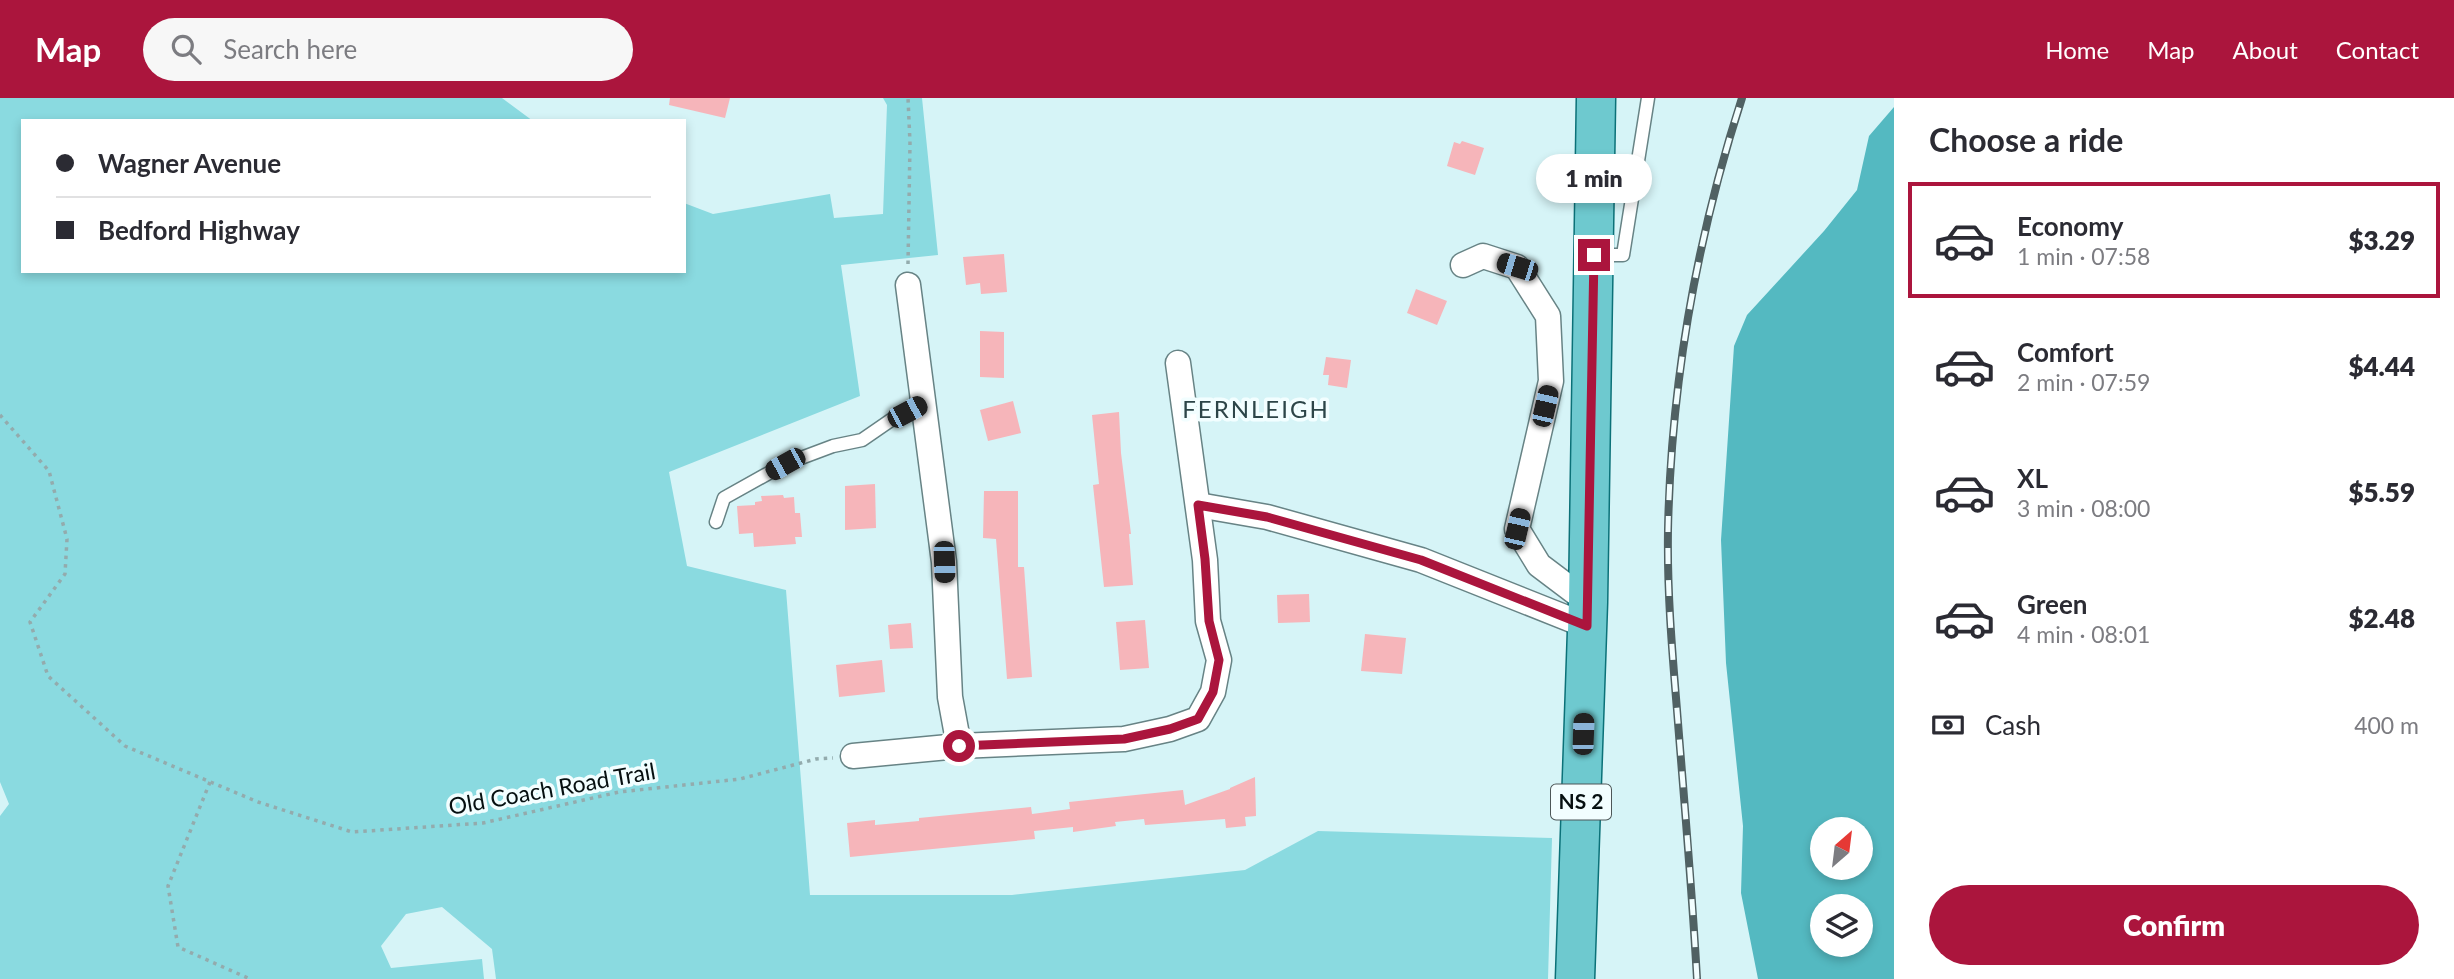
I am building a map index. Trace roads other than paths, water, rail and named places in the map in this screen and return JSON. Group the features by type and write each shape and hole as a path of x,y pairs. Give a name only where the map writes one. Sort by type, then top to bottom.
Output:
{"main road":[{"name":"NS 2","path":"1575,979 1587,614 1596,98"}],"street":[{"path":"1463,265 1483,256 1517,267 1548,316 1551,381 1517,529 1539,565 1587,614"},
{"path":"908,285 944,562 950,697 959,746"},
{"path":"853,756 959,746 1124,739 1170,729 1198,719 1213,692 1219,660 1209,621 1205,559 1178,363"},
{"path":"1198,505 1267,517 1421,560 1587,614"}],"lane":[{"path":"1594,255 1623,255 1648,98"},
{"path":"716,522 724,498 785,464 833,446 862,440 891,420 923,404"}],"railway":[{"path":"1697,979 1670,620 1670,475 1674,420 1689,311 1712,203 1742,98"}],"district":[{"name":"FERNLEIGH","path":"1256,410"}]}
